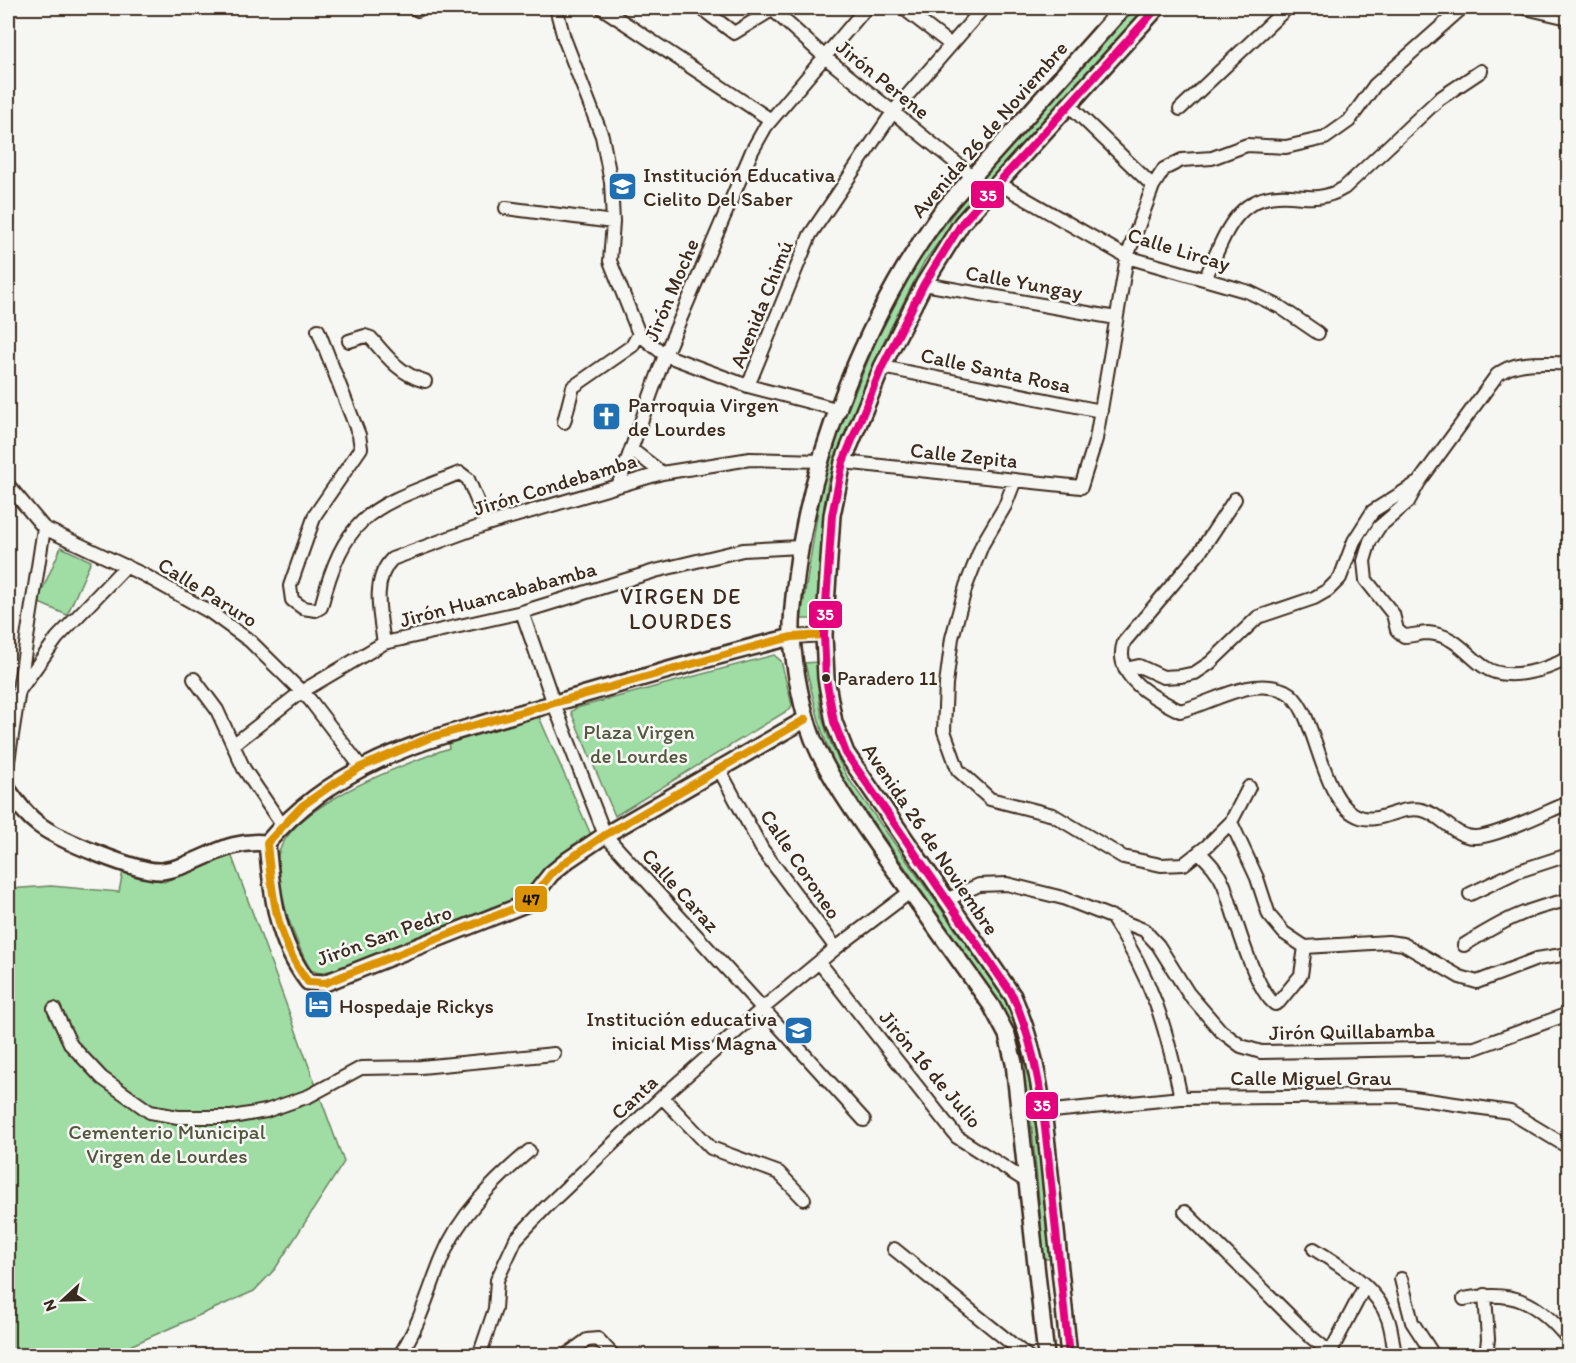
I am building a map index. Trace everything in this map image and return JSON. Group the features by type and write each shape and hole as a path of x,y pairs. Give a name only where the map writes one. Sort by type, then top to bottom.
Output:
{"main road":[{"name":"Avenida 26 de Noviembre","path":"1069,1356 1043,1112 1035,1057 1028,1030 1013,996 846,753 830,706 824,635 831,515 843,462 882,367 924,284 962,224 1157,8"},
{"name":"Avenida 26 de Noviembre","path":"1046,1356 1020,1105 1007,1035 991,1005 854,812 830,772 806,719 792,637 800,547 821,461 860,356 892,290 923,237 971,175 1115,10"},
{"path":"8,790 20,807 39,825 64,839 132,865 160,871 234,844 267,843 302,806 361,766 429,738 554,704 633,679 792,637"},
{"name":"Jirón San Pedro","path":"267,843 280,929 291,961 308,982 325,983 528,903 551,874 605,835 806,719"},
{"path":"1038,1280 1061,1278"}],"street":[{"path":"556,8 564,38 602,136 611,182 613,222 610,261 639,334 665,355 748,386 840,410"},
{"path":"602,8 771,120"},
{"path":"701,8 734,33 774,9"},
{"name":"Jirón Moche","path":"619,483 665,355 731,197 771,120 826,58 866,8"},
{"path":"903,8 951,45"},
{"name":"Avenida Chimú","path":"748,386 810,235 893,112 983,8"},
{"path":"1180,109 1287,8"},
{"path":"1101,411 1127,257 1153,186 1164,169 1182,160 1212,158 1247,145 1286,147 1325,138 1349,121 1376,85 1462,8"},
{"path":"1525,8 1569,18"},
{"name":"Jirón Perene","path":"774,9 826,58 971,175"},
{"path":"1206,277 1227,230 1245,206 1272,195 1314,199 1331,196 1344,188 1439,99 1481,71"},
{"path":"1069,105 1153,186"},
{"name":"Calle Lircay","path":"998,183 1127,257 1206,277 1249,292 1280,307 1318,333"},
{"path":"506,208 613,222"},
{"name":"Calle Yungay","path":"924,284 1116,318"},
{"path":"318,330 359,435 361,448 315,515 290,586 292,600 303,608 316,610 321,607 331,567 347,537 370,513 394,499 460,473 468,479 487,524"},
{"path":"564,422 573,387 632,346 639,334"},
{"path":"349,341 365,336 371,338 411,378 425,381"},
{"path":"1569,363 1519,364 1506,367 1497,375 1419,482 1408,502 1379,527 1370,541 1364,561 1366,580 1393,614 1397,630 1404,636 1428,633 1452,641 1464,647 1483,667 1496,673 1520,673 1544,668 1569,658"},
{"name":"Calle Santa Rosa","path":"882,367 1101,411"},
{"name":"Calle Zepita","path":"843,462 1081,487 1101,411"},
{"path":"632,449 662,473"},
{"name":"Jirón Condebamba","path":"384,643 379,582 385,566 392,559 487,524 619,483 662,473 750,459 821,461"},
{"path":"1015,480 1005,506 982,546 966,586 952,638 946,684 944,730 958,770 990,799 1053,815 1124,857 1161,865 1184,864 1199,852 1231,822 1249,788"},
{"path":"1125,669 1139,666 1163,677 1194,673 1210,663 1258,617 1314,598 1328,590 1340,578 1354,541 1373,511 1419,482"},
{"name":"Calle Paruro","path":"8,485 44,528 126,566 218,617 250,640 302,692 361,766"},
{"path":"1235,499 1200,552 1124,642 1119,654 1125,669 1136,684 1154,698 1180,711 1242,689 1265,686 1285,691 1298,701 1328,779 1340,799 1358,817 1366,819 1402,810 1421,810 1434,814 1453,829 1474,837 1516,825 1569,803"},
{"path":"8,761 44,528"},
{"name":"Jirón Huancababamba","path":"233,745 302,692 384,643 522,612 655,571 743,550 800,547"},
{"path":"20,689 57,638 126,566"},
{"name":"Calle Caraz","path":"522,612 554,704 605,835 864,1120"},
{"path":"792,637 824,635"},
{"path":"194,679 217,710 244,769 282,825"},
{"name":"Calle Coroneo","path":"719,769 762,849 836,948"},
{"path":"1231,822 1257,878 1269,915 1284,933 1305,947 1388,942 1403,944 1460,977 1477,982 1537,959 1569,954"},
{"path":"1199,852 1213,866 1223,885 1231,914 1252,966 1275,1004 1301,975 1305,947"},
{"path":"1470,894 1516,872 1569,855"},
{"name":"Jirón Quillabamba","path":"946,900 979,885 1006,884 1063,898 1144,930 1158,945 1188,993 1221,1031 1240,1046 1261,1052 1475,1048 1569,1014"},
{"name":"Canta","path":"479,1356 495,1309 497,1280 516,1239 546,1207 662,1097 762,1009 910,891"},
{"path":"1464,945 1531,908 1569,900"},
{"path":"1111,916 1133,949 1150,983 1169,1040 1181,1098"},
{"name":"Jirón 16 de Julio","path":"819,962 957,1137 1029,1183"},
{"path":"54,1008 71,1045 102,1078 150,1112 178,1117 232,1117 266,1111 309,1096 362,1068 421,1067 554,1054"},
{"name":"Calle Miguel Grau","path":"1043,1112 1181,1098 1400,1096 1510,1112 1569,1147"},
{"path":"662,1097 711,1148 779,1173 804,1199"},
{"path":"399,1356 426,1308 442,1258 455,1232 497,1179 529,1151"},
{"path":"1185,1212 1332,1354 1365,1286"},
{"path":"894,1249 1028,1356"},
{"path":"1314,1249 1341,1266 1365,1286 1381,1305 1388,1319 1395,1356"},
{"path":"1401,1279 1412,1322 1434,1356"},
{"path":"1464,1299 1500,1294 1549,1315 1569,1339"},
{"path":"1485,1295 1488,1339 1486,1356"},
{"path":"565,1356 587,1340 598,1339 614,1356"}],"green space":[{"path":"1135,8 1145,8 964,208 924,262 883,343 828,482 824,506 818,619 801,619 822,484 840,429 876,341 919,259 987,169"},
{"path":"61,547 91,561 67,615 37,602"},
{"name":"Plaza Virgen de Lourdes","path":"774,655 781,661 792,705 790,709 615,816 571,712 576,708"},
{"path":"817,662 819,695 827,735 848,778 1009,1005 1020,1035 1034,1098 1050,1259 1044,1259 1036,1164 1027,1098 1013,1035 1003,1007 843,779 824,736 805,663"},
{"path":"539,717 592,837 573,845 518,897 494,911 350,967 319,973 310,970 284,905 278,878 277,865 282,845 297,825 319,808 375,777 449,748 448,741"},
{"name":"Cementerio Municipal Virgen de Lourdes","path":"231,854 344,1162 275,1269 254,1291 114,1355 8,1356 8,889 51,886 119,892 123,871 164,882"}],"transit line":[{"name":"35","path":"1069,1356 1043,1111 1035,1065 1022,1019 1013,996 846,753 834,722 826,678 824,635 832,515 843,462 882,367 924,284 962,223 1157,8"},
{"name":"47","path":"806,719 605,835 551,874 528,903 325,983 308,982 289,950 277,916 267,843 302,806 361,767 429,738 767,643 792,637 824,635"}],"place":[{"name":"Institución Educativa Cielito Del Saber","path":"622,186"},
{"name":"Parroquia Virgen de Lourdes","path":"607,416"},
{"name":"Paradero 11","path":"826,678"},
{"name":"Hospedaje Rickys","path":"318,1005"},
{"name":"Institución educativa inicial Miss Magna","path":"798,1030"}],"district":[{"name":"VIRGEN DE LOURDES","path":"681,608"}]}
